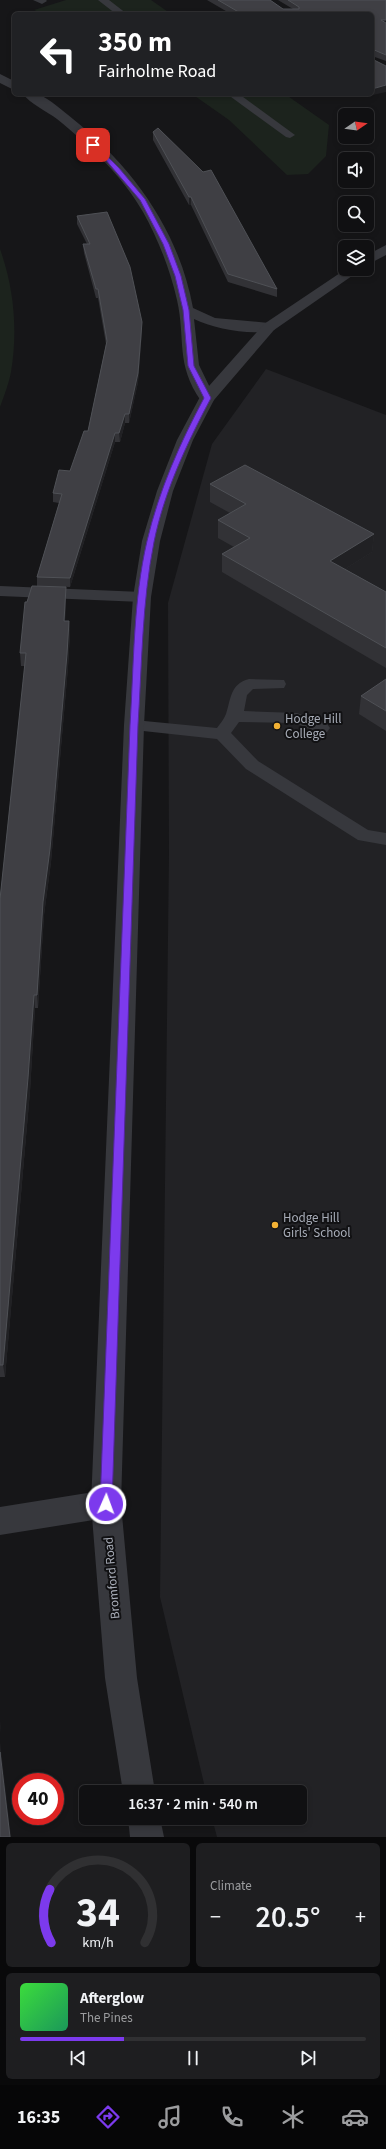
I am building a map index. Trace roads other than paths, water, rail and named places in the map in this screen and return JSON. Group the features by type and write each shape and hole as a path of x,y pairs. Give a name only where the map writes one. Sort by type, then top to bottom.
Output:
{"street":[{"path":"0,78 12,85"},
{"path":"32,96 67,120 117,169 143,200 166,244 178,276 186,310 191,366 207,398"},
{"path":"374,257 386,249"},
{"name":"Bromford Road","path":"138,1785 121,1678 106,1504 134,725 142,597 151,541 165,492 185,440 207,398 269,327 345,276"},
{"path":"186,310 212,322 240,326 269,327"},
{"path":"0,591 142,597"},
{"path":"0,1521 106,1504"},
{"path":"145,1825 146,1837"}],"lane":[{"path":"102,0 119,12"},
{"path":"235,96 290,136"},
{"path":"222,734 234,716 239,693 249,684 278,684"},
{"path":"234,716 297,718 320,728"},
{"path":"134,725 222,734 252,765 364,836 386,839"}],"place":[{"name":"Hodge Hill College","path":"277,726"},
{"name":"Hodge Hill Girls' School","path":"275,1225"}]}
